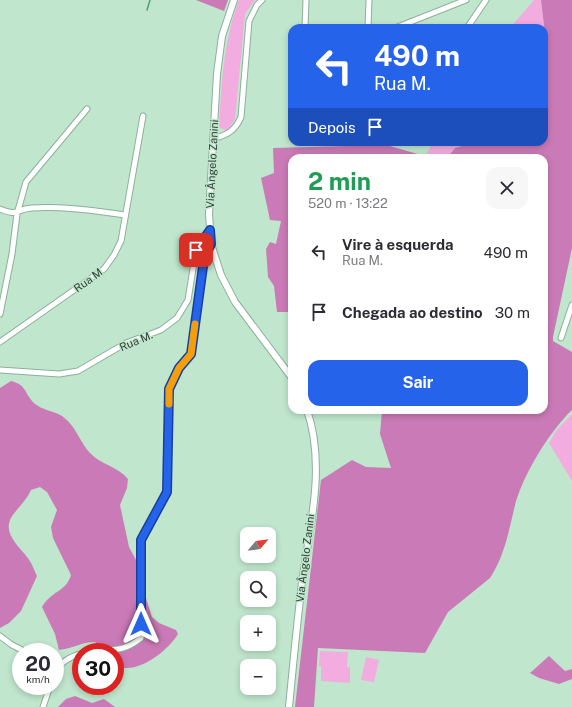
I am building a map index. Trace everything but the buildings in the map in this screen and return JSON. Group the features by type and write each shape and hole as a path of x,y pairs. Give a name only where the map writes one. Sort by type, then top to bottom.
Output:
{"street":[{"name":"Via Ângelo Zanini","path":"234,0 222,36 219,54 213,139 210,230 211,244 221,275 235,302 288,373"},
{"path":"213,139 226,135 234,130 241,117 249,21 262,0"},
{"path":"305,24 306,0"},
{"path":"368,24 369,0"},
{"path":"405,24 466,0"},
{"path":"470,24 486,0"},
{"path":"0,314 12,254 16,214 28,177 87,109"},
{"name":"Rua M","path":"0,342 104,269 114,255 121,241 143,116"},
{"path":"16,214 22,210 31,208 84,210 125,215"},
{"path":"0,209 16,214"},
{"name":"Rua M.","path":"0,370 59,374 78,371 126,343 161,330 177,318 188,300 196,250 210,230"},
{"path":"124,648 129,647 141,638 141,540 167,492 169,389 179,368 191,354 204,259 211,244"},
{"path":"561,338 572,305"},
{"name":"Via Ângelo Zanini","path":"289,707 298,614 316,476 315,444 308,414"},
{"path":"0,636 12,643"},
{"path":"43,707 47,695"}],"shaded area":[{"path":"196,0 228,0 224,11"},
{"path":"239,0 255,0 245,14 235,119 227,131 219,127 222,78 226,47"},
{"path":"534,0 541,0 544,24 513,24"},
{"path":"541,0 572,0 572,248 553,341 572,352 572,410 563,419 546,442 530,468 515,505 503,551 490,578 448,612 425,653 318,648 314,707 295,707 321,480 352,460 366,467 391,468 380,434 382,414 548,414 548,154 450,154 455,148 461,146 548,146 548,24 544,24"},
{"path":"390,146 418,154 288,154 288,312 277,312 274,286 268,277 266,249 270,242 276,244 281,221 270,220 261,178 274,173 273,148"},
{"path":"431,146 461,146 455,148 450,154 426,154"},
{"path":"11,381 23,387 34,403 44,409 62,416 67,420 75,429 83,444 94,457 119,471 128,479 127,488 120,505 129,547 143,573 144,592 152,617 159,623 176,630 178,634 167,648 141,665 132,668 124,668 124,643 72,643 72,647 64,649 64,643 57,643 55,634 42,607 50,598 66,585 71,575 53,538 51,527 57,510 47,492 40,487 31,490 10,520 9,525 11,536 29,559 37,576 21,611 9,623 0,628 0,388"},
{"path":"572,414 572,481 549,443 556,431"},
{"path":"320,651 348,652 347,667 350,667 350,683 321,681 321,666 319,666"},
{"path":"549,656 565,671 572,669 572,679 559,684 539,678 530,673"},
{"path":"366,657 379,660 374,682 361,680"},
{"path":"75,696 92,703 104,699 115,707 58,707 66,699"}],"waterway":[{"path":"147,10 150,0"}],"slow traffic":[{"path":"169,404 169,389 179,368 191,354 195,324"}],"route":[{"path":"141,624 141,540 167,492 169,389 179,368 191,354 204,259 211,244 210,230 196,250"}]}
